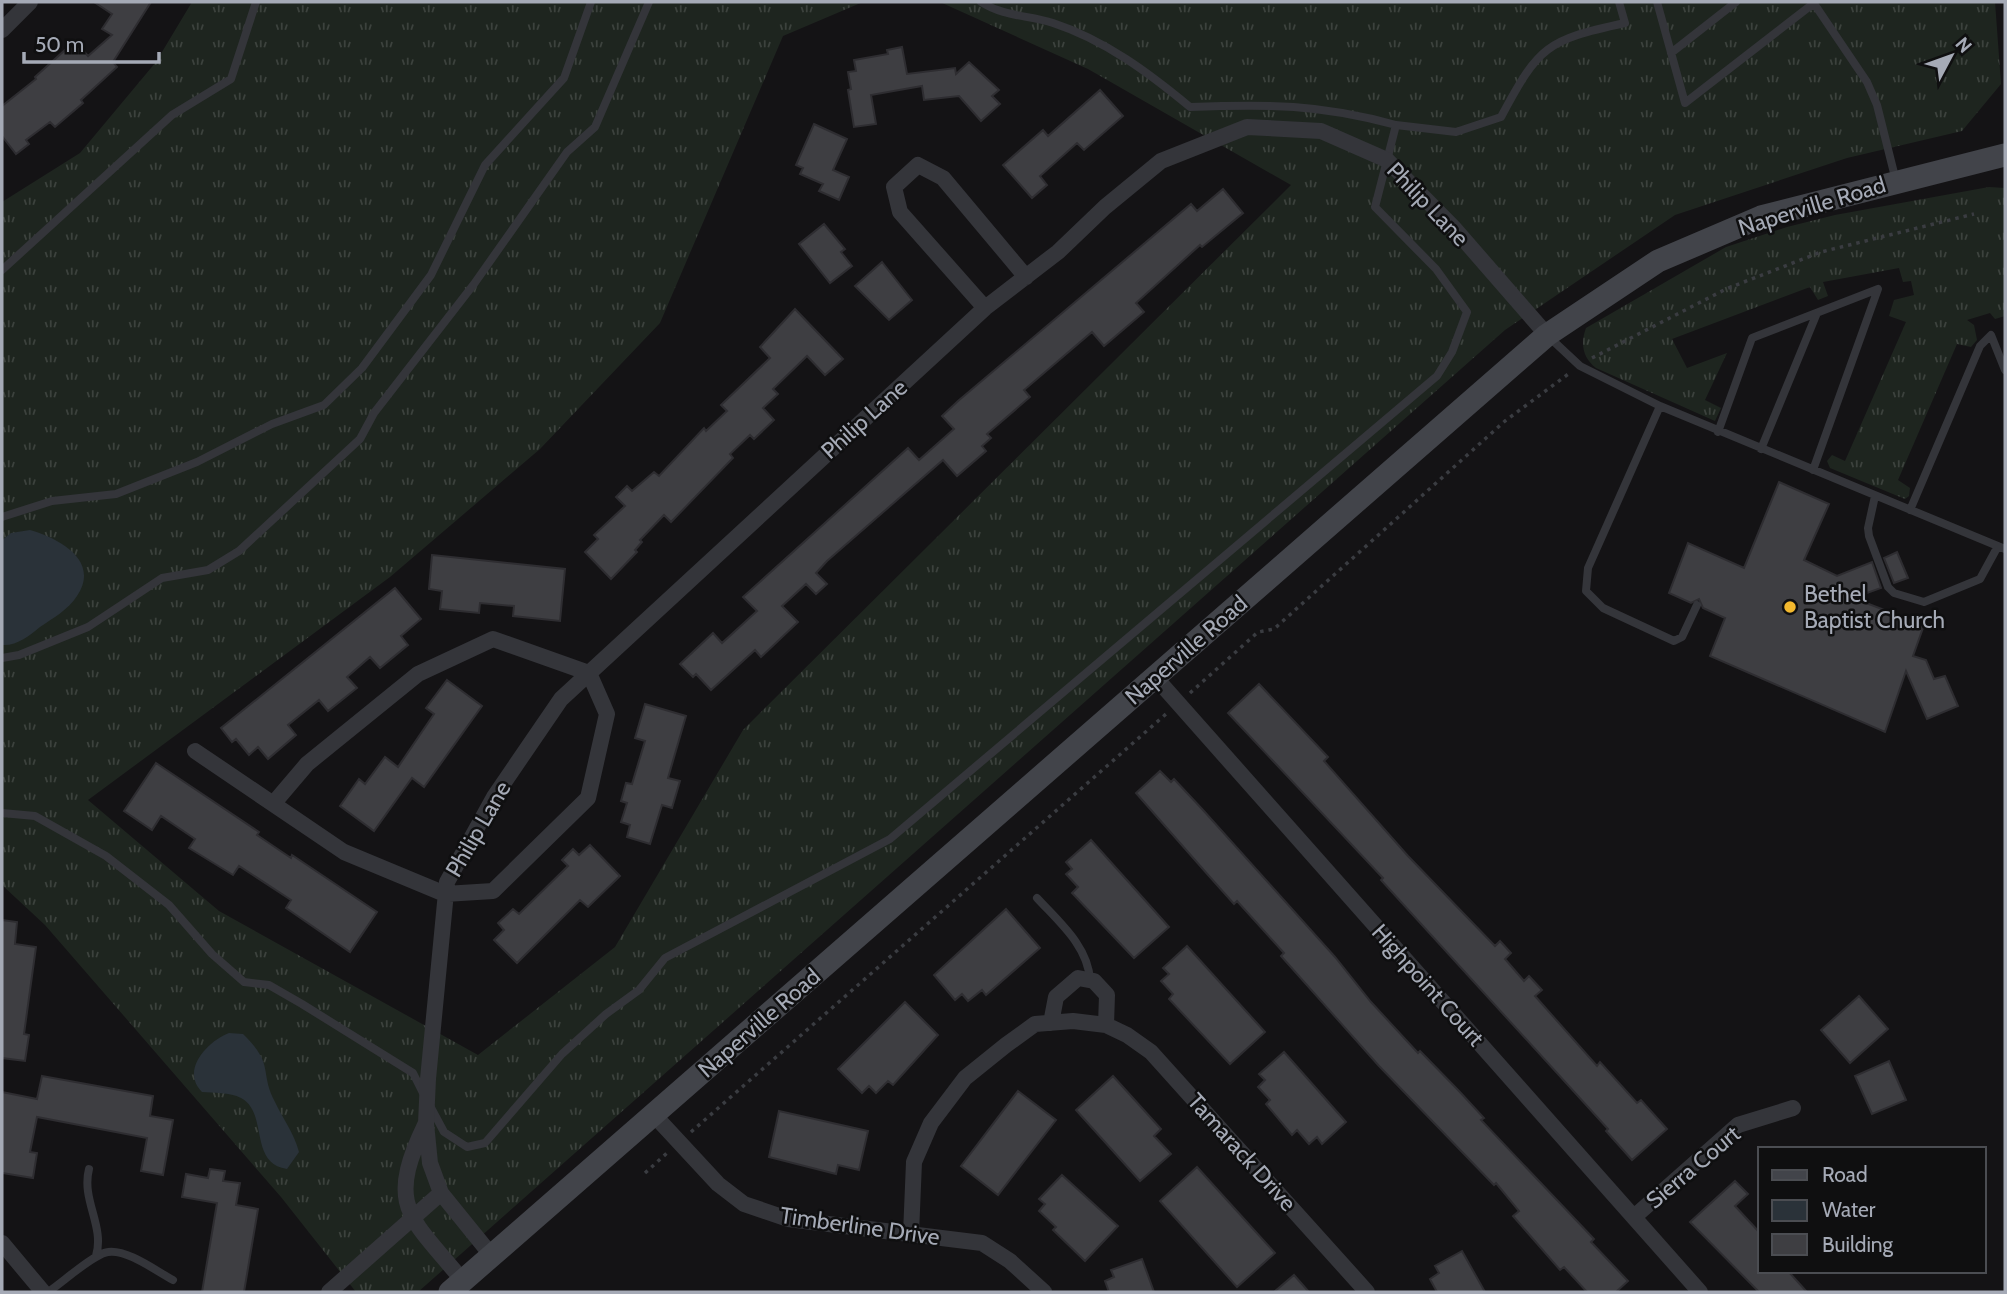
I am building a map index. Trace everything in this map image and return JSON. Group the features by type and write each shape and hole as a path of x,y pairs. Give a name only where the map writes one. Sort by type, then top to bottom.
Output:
{"street":[{"path":"2,30 30,2"},
{"name":"Philip Lane","path":"492,1256 441,1193 430,1163 427,1100 447,882 494,797 561,699 985,309 1161,161 1247,127 1321,131 1387,160 1453,227 1547,335"},
{"name":"Naperville Road","path":"456,1287 1547,335 1658,261 1760,217 2005,155"},
{"path":"985,309 900,212 894,187 918,165 943,178 1026,277"},
{"path":"195,751 273,804 344,852 446,894 493,891 588,798 607,714 589,673 493,639 418,674 307,764 273,804"},
{"name":"Highpoint Court","path":"1156,677 1700,1292"},
{"path":"1051,1023 1056,996 1078,978 1090,980 1107,995 1106,1026"},
{"name":"Tamarack Drive","path":"911,1234 915,1162 931,1123 965,1078 1035,1024 1073,1021 1106,1026 1127,1035 1151,1052 1367,1292"},
{"name":"Sierra Court","path":"1634,1217 1738,1125 1793,1108"},
{"name":"Timberline Drive","path":"654,1115 718,1184 744,1203 788,1220 982,1243 1010,1261 1044,1292"},
{"name":"Philip Lane","path":"426,1123 405,1175 405,1198 411,1218 456,1287"},
{"path":"329,1292 441,1193"},
{"path":"2,1243 46,1292"}],"lane":[{"path":"2,270 172,115 231,79 256,2"},
{"path":"2,517 52,500 116,494 198,461 272,424 324,405 362,368 431,275 485,165 564,78 591,2"},
{"path":"2,658 19,655 88,627 162,578 208,570 218,564 239,551 360,439 374,413 474,284 567,152 595,127 649,2"},
{"path":"981,2 1018,17 1051,22 1096,40 1151,74 1190,107 1296,105 1349,112 1396,125 1456,132 1501,117 1528,67 1552,44 1588,31 1625,23 1619,2"},
{"path":"1657,2 1685,103 1814,3 1867,82 1877,105 1896,181"},
{"path":"1671,53 1737,2"},
{"path":"2,813 35,816 106,856 169,905 212,954 244,982 269,985 413,1073 444,1132 467,1147 485,1143 562,1054 606,1014 639,990 665,958 890,839 1437,376 1452,352 1467,312 1436,269 1375,207 1396,125"},
{"path":"1718,432 1752,338 1878,289 1813,470"},
{"path":"1761,449 1817,313"},
{"path":"1547,335 1580,366 1660,406 2002,548 1980,579 1924,601 1894,593 1888,587 1869,536 1868,528 1875,496"},
{"path":"1910,510 1980,346 1991,335 2005,370"},
{"path":"1660,406 1588,568 1586,590 1603,608 1674,641 1682,637 1697,606"},
{"path":"1037,898 1069,932 1089,961 1090,980"},
{"path":"89,1169 85,1183 100,1243 96,1256"},
{"path":"46,1292 96,1256 108,1252 120,1253 173,1280"}],"path":[{"path":"1181,700 1258,632 1274,629 1505,421 1606,348 1726,289 1809,257 1974,214"},
{"path":"645,1172 1158,720"}],"green space":[{"path":"192,2 863,2 783,36 660,323 540,449 390,577 88,800 219,911 478,1055 615,947 743,730 1291,185 1088,69 940,2 1995,2 2001,84 1962,131 1847,158 1675,215 1505,330 418,1292 356,1292 281,1197 45,925 2,885 2,202 80,153 156,62"},
{"path":"1989,187 2005,188 2005,316 1995,319 1990,313 1967,320 1974,325 1977,340 1971,347 1957,344 1898,480 1910,488 1909,496 1905,499 1830,468 1827,461 1832,455 1845,461 1906,322 1889,316 1894,300 1914,295 1911,281 1903,282 1899,268 1823,282 1828,296 1818,300 1810,287 1672,339 1687,368 1727,353 1705,400 1721,408 1715,421 1596,368 1586,355 1583,340 1586,328 1726,247 1835,215"}],"water":[{"path":"30,530 53,539 73,552 84,572 83,583 77,596 60,613 22,640 2,645 2,540 11,533"},
{"path":"229,1033 243,1034 263,1061 270,1091 299,1152 287,1169 275,1165 267,1157 255,1115 249,1105 232,1095 202,1092 196,1083 195,1066 199,1057 213,1042"}],"building":[{"path":"94,2 151,2 113,62 117,67 81,100 83,103 55,127 50,122 26,140 29,144 16,154 2,136 2,106 36,79 35,77 75,41 88,56 112,35 102,29 112,14"},
{"path":"902,47 907,74 955,68 956,74 969,62 999,90 992,96 1000,104 981,121 959,96 924,100 922,86 871,95 876,124 854,127 848,72 856,71 854,60 888,54 887,50"},
{"path":"1100,90 1123,116 1084,150 1077,143 1040,176 1047,185 1032,198 1003,165 1043,130 1048,136"},
{"path":"814,124 847,139 833,170 849,177 839,200 819,191 823,184 800,174 803,168 796,165"},
{"path":"1223,189 1243,213 1202,247 1200,245 1136,303 1144,312 1104,346 1092,332 1024,390 1030,397 987,434 991,438 982,446 986,451 957,476 943,460 827,561 816,573 827,584 816,594 806,584 782,606 798,622 761,657 755,650 711,690 696,674 693,677 680,664 713,633 722,643 757,611 743,597 908,448 919,460 954,429 942,416 958,401 1191,204 1197,211"},
{"path":"824,224 845,249 841,252 852,266 830,283 799,244"},
{"path":"882,262 912,300 889,320 855,286"},
{"path":"795,309 843,359 825,375 807,356 773,389 778,394 763,408 774,420 754,439 750,435 730,454 733,458 671,522 664,515 640,540 642,542 635,550 637,552 611,579 585,552 598,539 594,535 625,506 616,497 627,486 632,491 654,472 659,476 704,428 706,431 727,411 721,405 770,358 760,347"},
{"name":"Bethel Baptist Church","path":"1779,482 1829,504 1804,560 1837,576 1872,562 1881,588 1853,598 1924,625 1913,656 1926,660 1934,679 1945,676 1958,706 1927,719 1906,671 1885,732 1710,656 1725,618 1703,608 1699,599 1691,603 1669,593 1688,543 1744,568"},
{"path":"1897,552 1908,578 1894,583 1884,558"},
{"path":"432,555 565,569 560,621 513,616 514,606 480,603 479,613 440,609 442,591 429,589"},
{"path":"395,588 421,619 401,636 408,645 380,668 370,657 347,677 357,688 328,711 319,700 288,725 296,735 268,759 258,747 249,755 236,739 232,742 221,728"},
{"path":"447,680 482,706 424,787 412,778 374,831 340,806 359,779 365,784 385,757 398,767 434,714 426,708"},
{"path":"1259,684 1328,757 1324,761 1408,856 1495,946 1500,941 1511,953 1505,959 1524,981 1529,976 1542,990 1535,996 1597,1066 1600,1062 1637,1103 1641,1100 1667,1129 1632,1160 1606,1131 1608,1129 1381,880 1383,878 1228,713"},
{"path":"645,704 686,716 668,778 680,781 672,808 662,805 650,844 627,837 630,825 621,822 627,803 621,801 626,783 632,784 645,741 635,738"},
{"path":"156,763 259,832 257,835 291,858 292,855 377,912 350,952 286,908 291,900 239,866 233,875 189,848 195,839 161,816 152,830 124,811"},
{"path":"1160,771 1171,782 1174,779 1203,810 1335,957 1371,1002 1418,1053 1420,1051 1459,1091 1484,1118 1481,1120 1594,1239 1591,1242 1628,1281 1616,1292 1587,1292 1564,1267 1560,1270 1513,1216 1519,1211 1496,1183 1494,1185 1379,1066 1281,956 1284,953 1237,901 1234,904 1136,793"},
{"path":"1091,840 1169,927 1134,958 1072,893 1078,887 1066,874 1072,869 1066,862"},
{"path":"590,845 620,876 588,907 580,900 517,963 494,940 504,930 498,923 513,909 519,914 568,866 562,860 573,849 579,855"},
{"path":"1006,909 1040,948 986,995 982,990 968,1001 962,994 955,1000 934,975"},
{"path":"2,920 17,922 15,944 36,947 24,1034 29,1035 25,1061 2,1058"},
{"path":"1187,946 1265,1032 1230,1064 1169,999 1173,994 1161,981 1169,974 1163,968"},
{"path":"1859,996 1888,1029 1850,1063 1821,1030"},
{"path":"905,1002 938,1035 893,1085 888,1081 876,1093 869,1086 862,1093 838,1069"},
{"path":"1284,1052 1346,1122 1322,1144 1317,1137 1309,1144 1297,1130 1292,1135 1266,1104 1270,1100 1258,1087 1265,1080 1259,1074"},
{"path":"1889,1061 1906,1100 1872,1114 1855,1076"},
{"path":"42,1076 153,1096 150,1116 173,1120 163,1175 141,1171 147,1138 37,1117 30,1152 37,1153 33,1178 2,1173 2,1092 37,1099"},
{"path":"1113,1076 1161,1129 1154,1136 1171,1154 1140,1181 1076,1110"},
{"path":"1018,1091 1056,1120 998,1195 961,1166"},
{"path":"779,1111 868,1131 859,1170 838,1165 836,1174 769,1157"},
{"path":"1197,1167 1275,1253 1237,1287 1160,1201"},
{"path":"210,1169 225,1171 223,1181 240,1183 236,1205 258,1209 244,1292 202,1292 217,1203 182,1197 186,1174 208,1178"},
{"path":"1062,1175 1118,1226 1085,1261 1053,1230 1056,1227 1039,1211 1045,1204 1039,1199"},
{"path":"1735,1181 1748,1194 1735,1206 1758,1231 1758,1273 1790,1273 1807,1292 1759,1292 1690,1222"},
{"path":"1462,1251 1485,1292 1437,1292 1430,1279 1439,1273 1435,1266"},
{"path":"1142,1259 1154,1292 1109,1292 1105,1281 1114,1277 1111,1270"},
{"path":"1294,1275 1309,1292 1274,1292"}],"place":[{"name":"Bethel Baptist Church","path":"1790,607"}]}
